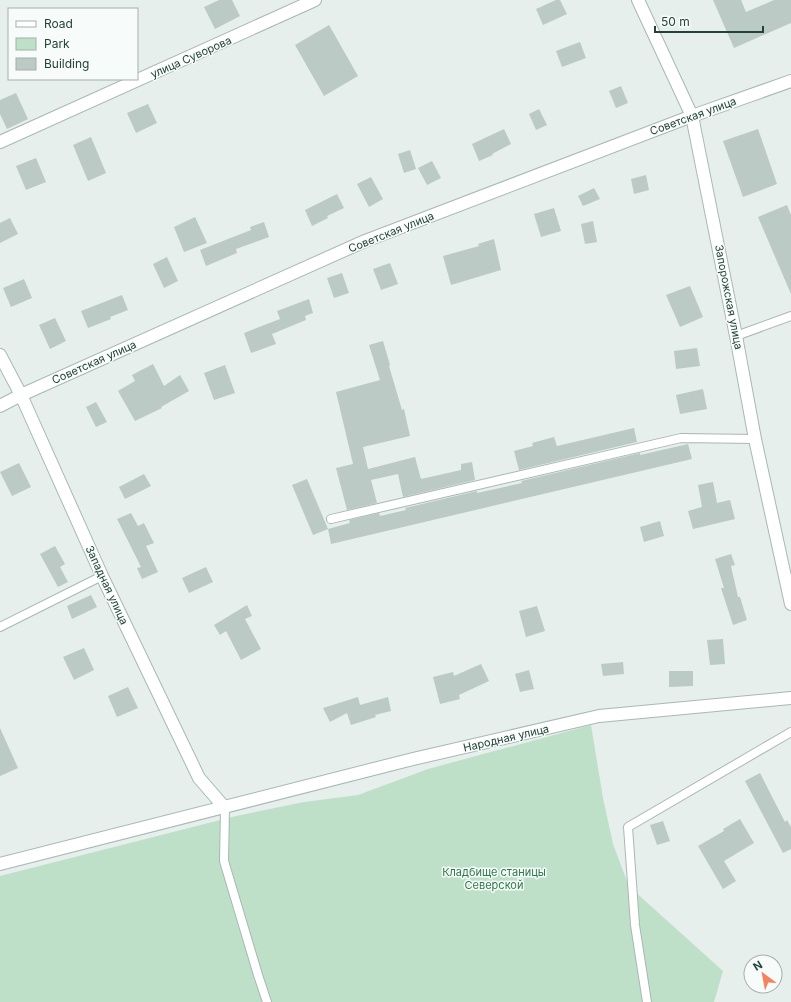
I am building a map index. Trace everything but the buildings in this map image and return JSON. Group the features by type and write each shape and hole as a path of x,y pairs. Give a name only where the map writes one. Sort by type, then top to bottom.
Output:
{"street":[{"name":"улица Суворова","path":"138,80 315,0"},
{"name":"Запорожская улица","path":"638,0 692,116 755,440 791,604"},
{"name":"улица Суворова","path":"0,142 138,80"},
{"name":"Советская улица","path":"0,406 21,395 365,241 692,116 791,81"},
{"name":"Западная улица","path":"0,355 21,395 102,576 199,778 225,808"},
{"name":"Народная улица","path":"0,864 414,759 599,716 791,698"}],"lane":[{"path":"736,336 791,316"},
{"path":"331,520 681,438 755,440"},
{"path":"0,627 102,576"},
{"path":"647,1002 635,925 628,827 791,732"},
{"path":"225,808 224,861 267,1002"}],"green space":[{"name":"Кладбище станицы Северской","path":"591,725 603,798 613,844 628,884 723,971 714,1002 0,1002 0,876 236,816 304,802 358,795 428,769"}]}
